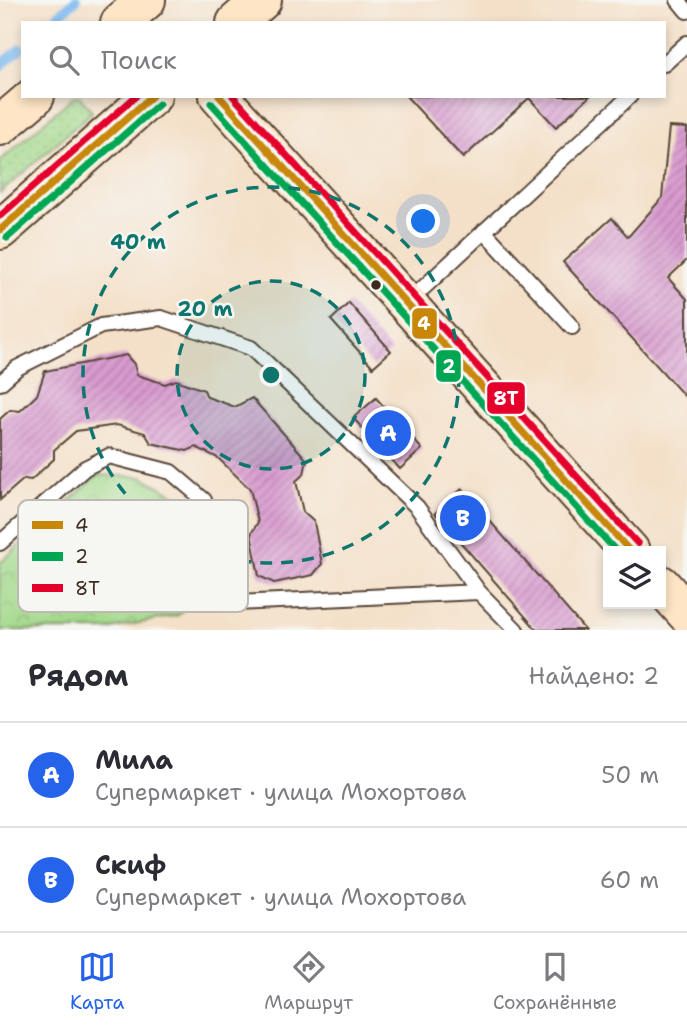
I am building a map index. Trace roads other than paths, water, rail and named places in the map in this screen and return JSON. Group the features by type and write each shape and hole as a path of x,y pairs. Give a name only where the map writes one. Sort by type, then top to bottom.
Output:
{"street":[{"path":"122,21 146,0"},
{"path":"152,0 164,21"},
{"path":"238,21 262,0"},
{"path":"0,126 33,98"},
{"path":"0,230 150,98"},
{"path":"221,98 625,546"}],"lane":[{"path":"678,0 687,11"},
{"path":"666,62 687,43"},
{"path":"406,304 627,98"},
{"path":"484,232 572,327"},
{"path":"0,383 17,368 101,326 161,318 251,348 417,507 480,592 516,630"},
{"path":"49,500 85,468 109,456 171,472 204,500"},
{"path":"0,543 18,527"},
{"path":"248,602 480,592"}],"waterway":[{"path":"53,20 76,0"},
{"path":"0,66 20,49"}],"place":[{"name":"Мила","path":"388,433"},
{"name":"Скиф","path":"463,518"}]}
